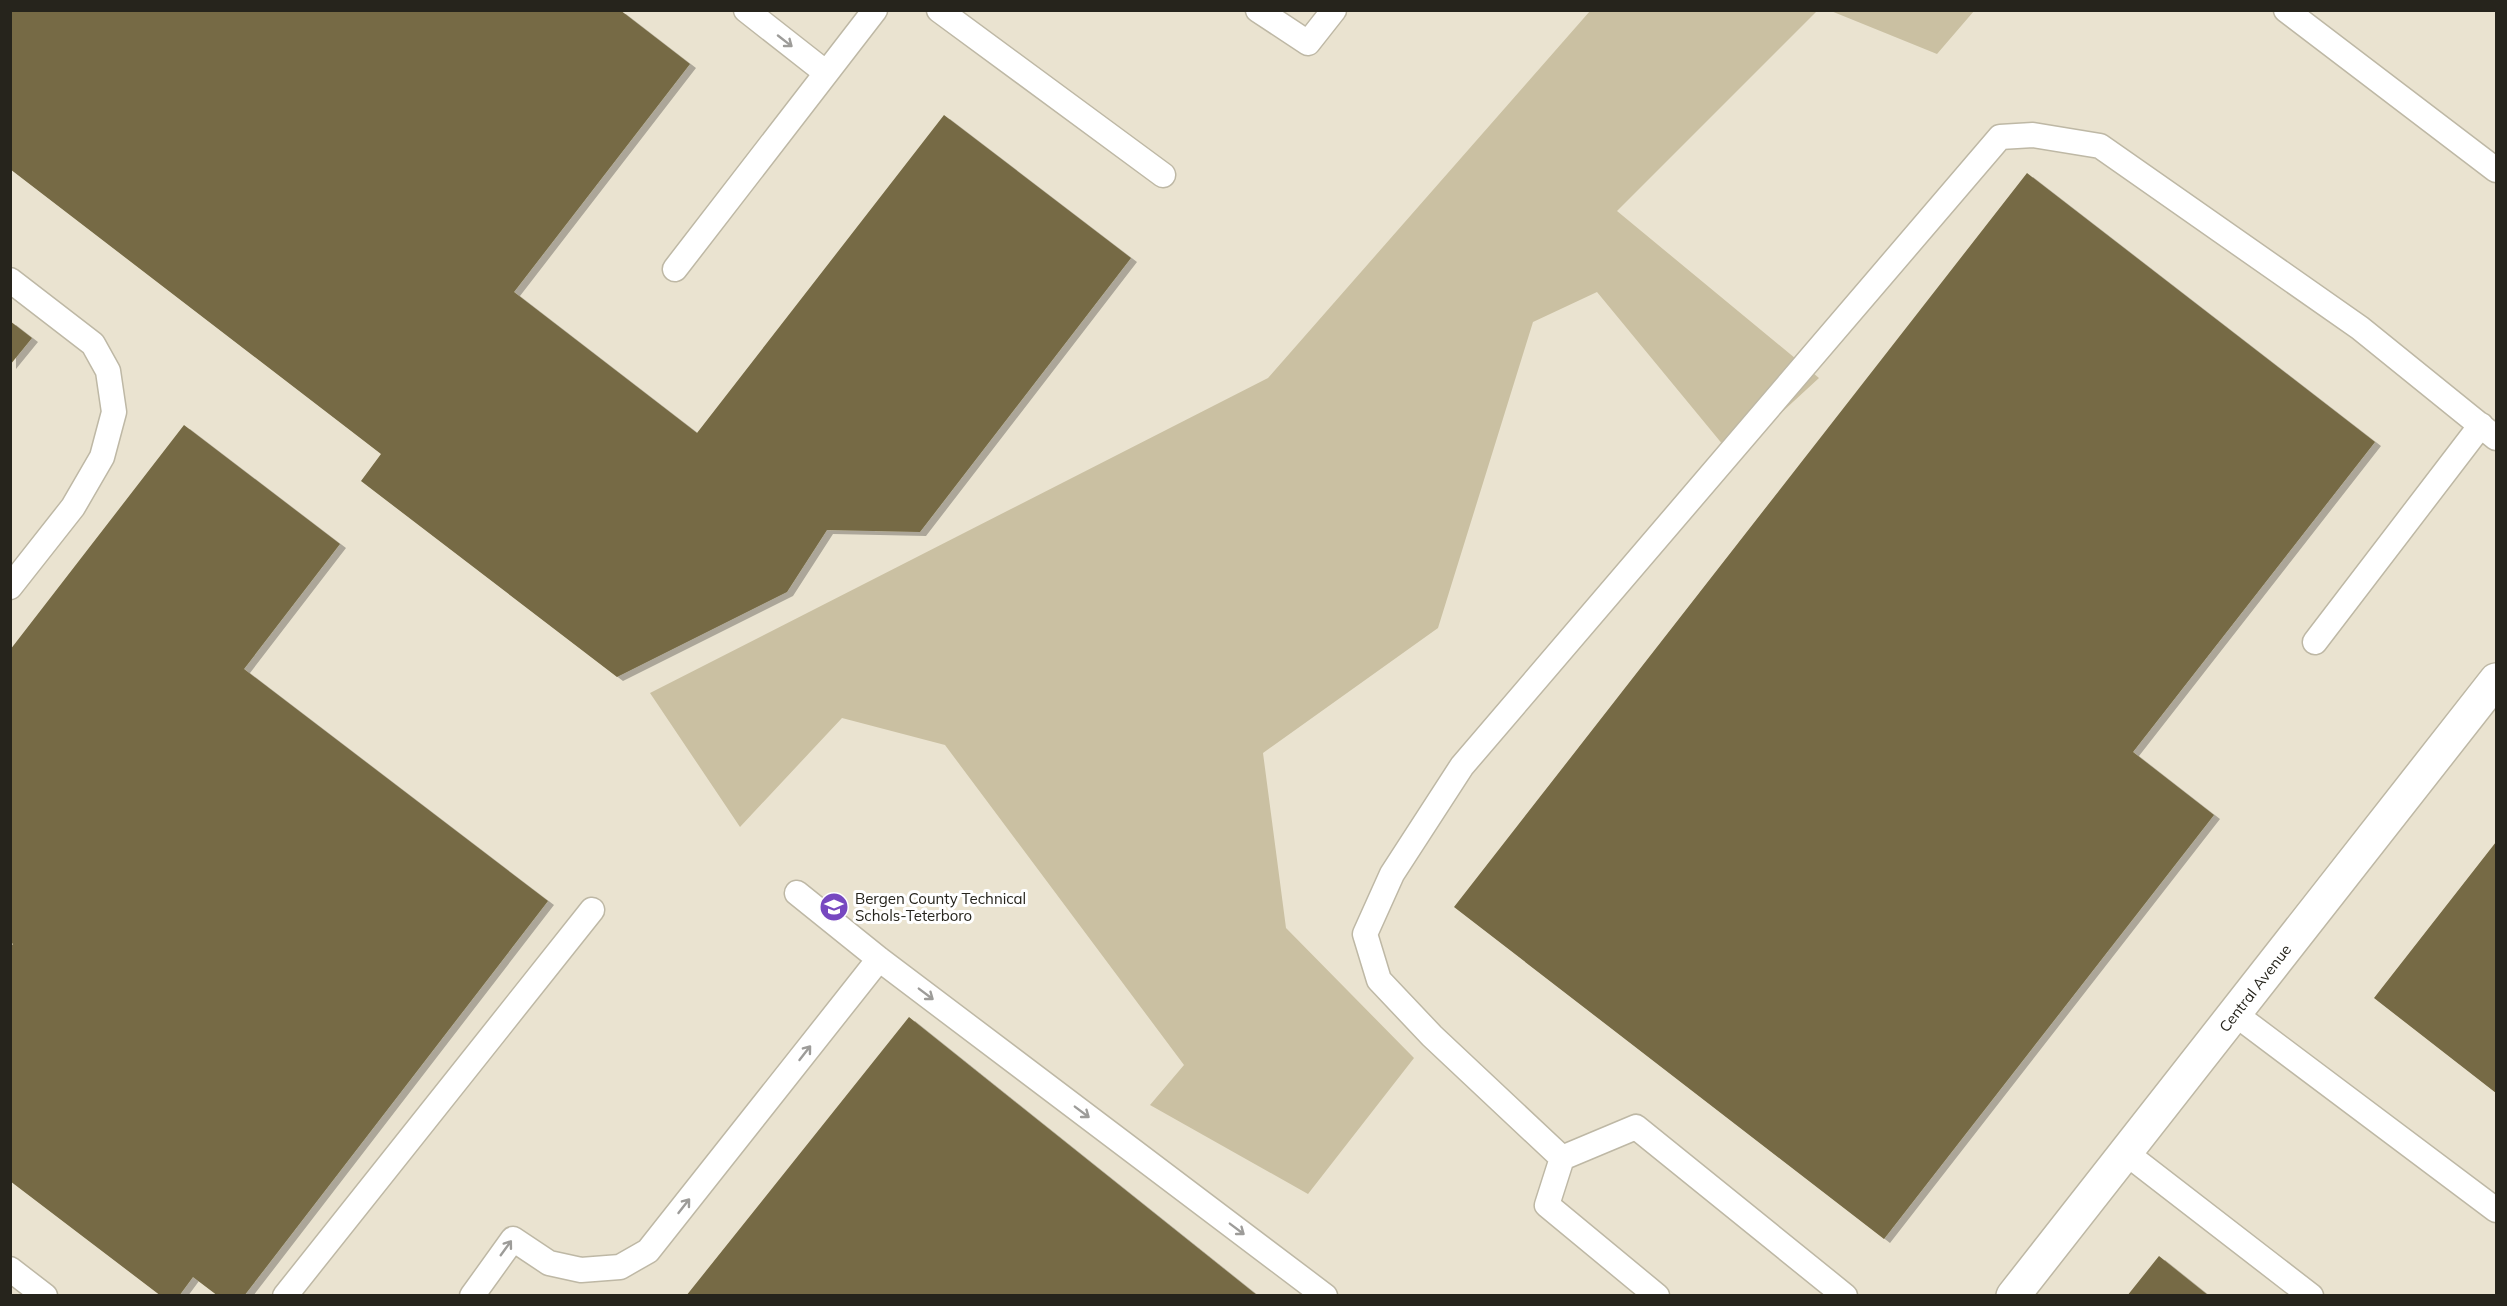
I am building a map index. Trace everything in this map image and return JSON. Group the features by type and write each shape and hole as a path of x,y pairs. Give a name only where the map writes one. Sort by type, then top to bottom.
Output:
{"street":[{"name":"Central Avenue","path":"2013,1296 2496,680"}],"lane":[{"path":"746,10 825,72"},
{"path":"675,269 875,10"},
{"path":"939,10 1163,175"},
{"path":"1258,10 1308,43 1334,10"},
{"path":"2286,10 2496,170"},
{"path":"1562,1158 1465,1068 1379,980 1365,934 1392,874 1462,766 2000,137 2033,135 2100,146 2360,328 2488,432 2315,642"},
{"path":"10,280 93,344 108,370 114,412 102,457 73,507 10,587"},
{"path":"797,893 879,959 1325,1296"},
{"path":"285,1296 591,910"},
{"path":"472,1296 513,1239 549,1263 581,1270 620,1268 648,1251 879,959"},
{"path":"2235,1014 2496,1210"},
{"path":"1657,1296 1547,1205 1562,1158 1636,1127 1845,1296"},
{"path":"2126,1153 2312,1296"},
{"path":"10,1269 45,1296"}],"shaded area":[{"path":"1974,10 1937,54 1831,11"},
{"path":"1590,11 1817,11 1617,211 1819,378 1733,457 1597,292 1533,322 1438,628 1263,753 1286,928 1414,1058 1308,1194 1150,1105 1184,1065 945,745 842,718 740,827 650,693 1268,378"}],"building":[{"path":"10,10 620,10 690,64 514,292 697,433 944,115 1131,258 920,532 827,530 787,592 617,677 361,481 381,454 10,169"},
{"path":"2027,173 2375,442 2133,752 2214,815 1884,1239 1454,907"},
{"path":"10,321 32,338 10,365"},
{"path":"184,425 340,544 244,669 548,901 244,1296 218,1296 193,1277 179,1296 161,1296 10,1181 10,947 13,944 10,942 10,650"},
{"path":"2496,842 2496,1093 2374,998"},
{"path":"909,1017 1258,1296 686,1296"},
{"path":"2159,1256 2209,1296 2127,1296"}],"place":[{"name":"Bergen County Technical Schols-Teterboro","path":"834,907"}]}
